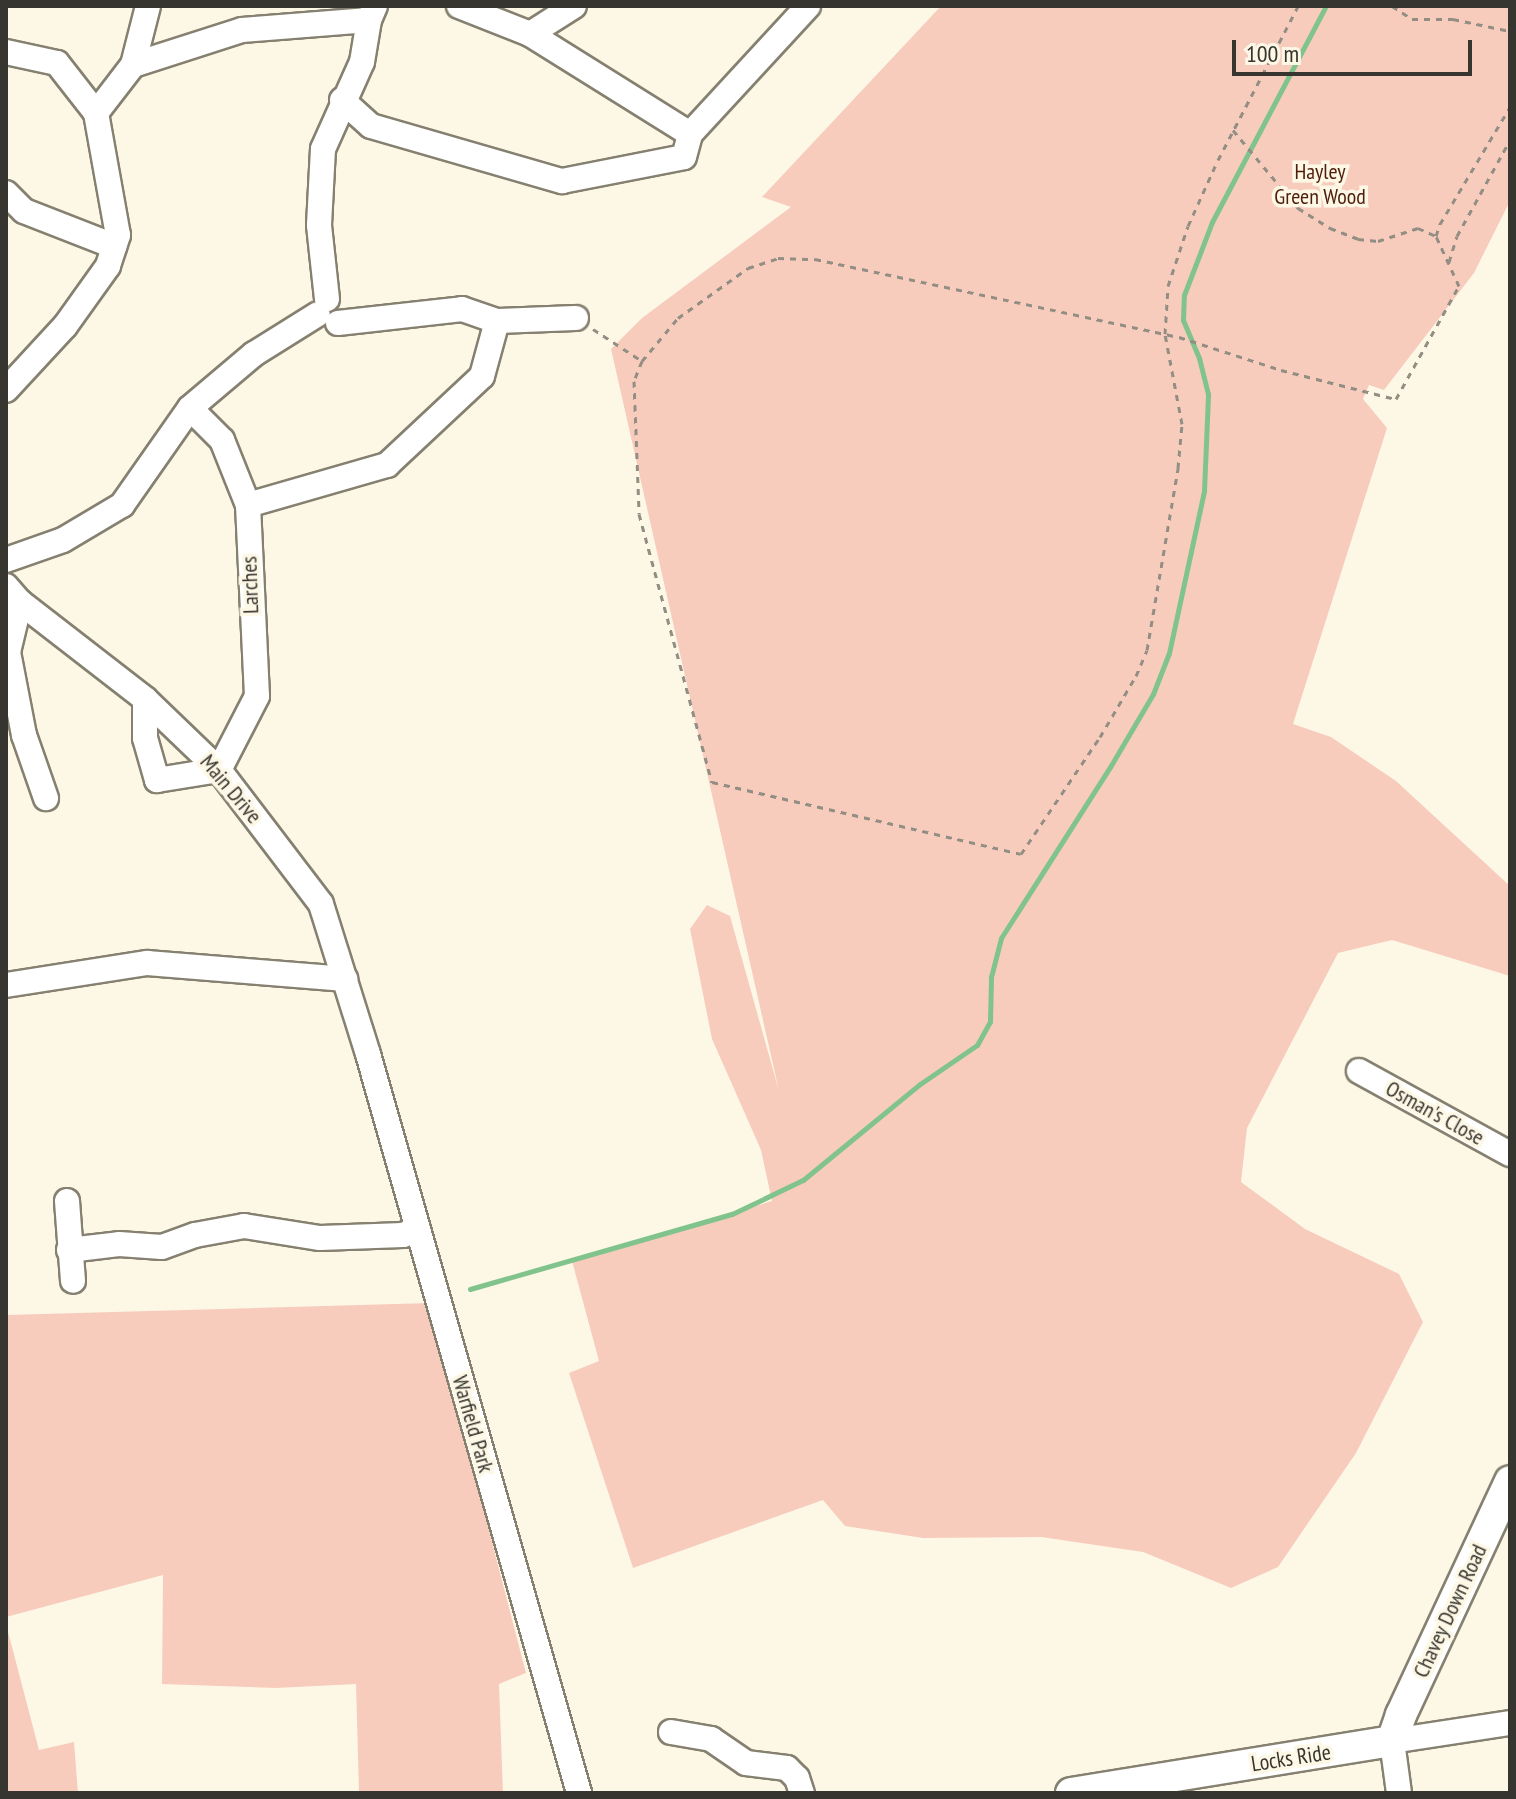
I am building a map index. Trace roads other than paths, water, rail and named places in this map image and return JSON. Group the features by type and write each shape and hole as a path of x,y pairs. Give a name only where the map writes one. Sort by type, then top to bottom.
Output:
{"main road":[{"name":"Chavey Down Road","path":"1392,1741 1401,1715 1510,1481"},
{"name":"Locks Ride","path":"1071,1793 1392,1741"}],"street":[{"path":"96,113 133,65 148,6"},
{"path":"459,6 530,34 690,134"},
{"path":"530,34 574,6"},
{"path":"342,100 371,126 562,181 684,157 690,134 808,6"},
{"path":"133,65 242,30 372,13 362,62 342,100 323,149 319,225 330,316"},
{"path":"6,52 57,63 96,113 118,235 108,266 65,326 6,390"},
{"path":"6,193 15,219 114,246"},
{"path":"6,560 63,540 122,505 190,408 254,354 330,316 462,309 497,321 576,318"},
{"path":"248,505 387,465 482,376 497,321"},
{"name":"Larches","path":"190,408 222,440 248,505 257,696 219,770"},
{"path":"13,594 8,652 15,741 46,798"},
{"name":"Main Drive","path":"13,594 145,699 219,770 321,904 368,1054"},
{"path":"145,699 145,738 157,780 219,770"},
{"path":"6,985 147,963 345,979"},
{"name":"Warfield Park","path":"368,1054 579,1793"},
{"name":"Osman's Close","path":"1359,1071 1510,1154"},
{"path":"67,1201 73,1281"},
{"path":"69,1250 119,1244 162,1247 195,1235 244,1226 320,1238 403,1235 418,1229"},
{"name":"Locks Ride","path":"1392,1741 1510,1723"},
{"path":"671,1732 711,1739 746,1763 787,1768 797,1778 802,1793"},
{"path":"1392,1741 1399,1793"}],"waterway":[{"path":"470,1289 732,1214 803,1180 920,1084 977,1045 990,1022 991,977 1001,938 1110,767 1153,694 1169,653 1204,491 1208,394 1199,358 1183,320 1184,295 1212,222 1326,6"}],"park label":[{"name":"Hayley Green Wood","path":"1320,184"}]}
